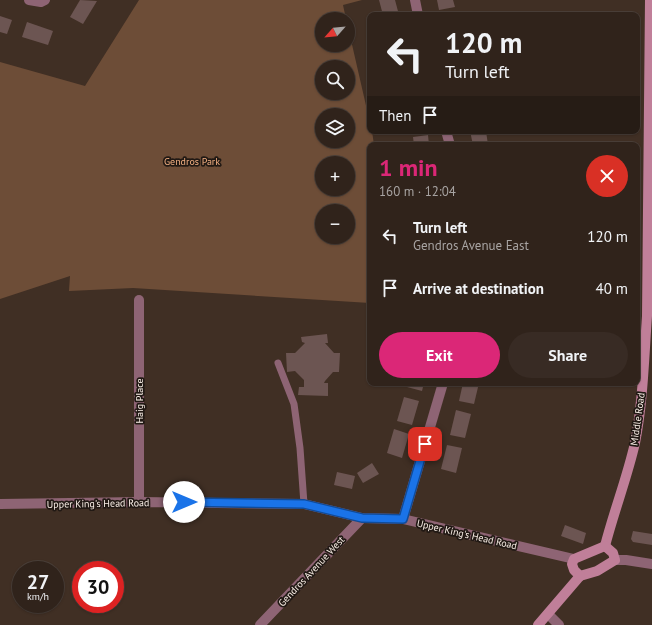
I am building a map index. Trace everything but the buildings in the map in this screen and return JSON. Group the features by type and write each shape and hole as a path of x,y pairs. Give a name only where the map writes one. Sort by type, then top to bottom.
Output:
{"street":[{"path":"29,0 41,2 45,0"},
{"path":"415,0 417,12"},
{"name":"Middle Road","path":"605,546 635,444 644,368 647,316 650,2"},
{"name":"Haig Place","path":"139,300 139,502"},
{"path":"403,519 442,386"},
{"name":"Upper King's Head Road","path":"0,504 139,502 304,504 362,518 403,519 574,559"},
{"name":"Gendros Avenue West","path":"260,625 362,518"},
{"path":"580,576 574,570 572,564 574,559 605,546 613,553 615,560"},
{"path":"538,625 580,576 597,571 615,560 652,564"},
{"path":"548,614 559,625"}],"lane":[{"path":"278,363 294,404 300,448 304,504"}],"green space":[{"name":"Gendros Park","path":"139,0 362,0 343,5 344,12 315,12 315,52 354,52 367,110 367,134 372,134 374,142 367,142 367,303 133,288 69,291 70,276 0,299 0,62 85,86"}],"route":[{"path":"184,502 304,504 362,518 403,519 425,444"}]}
